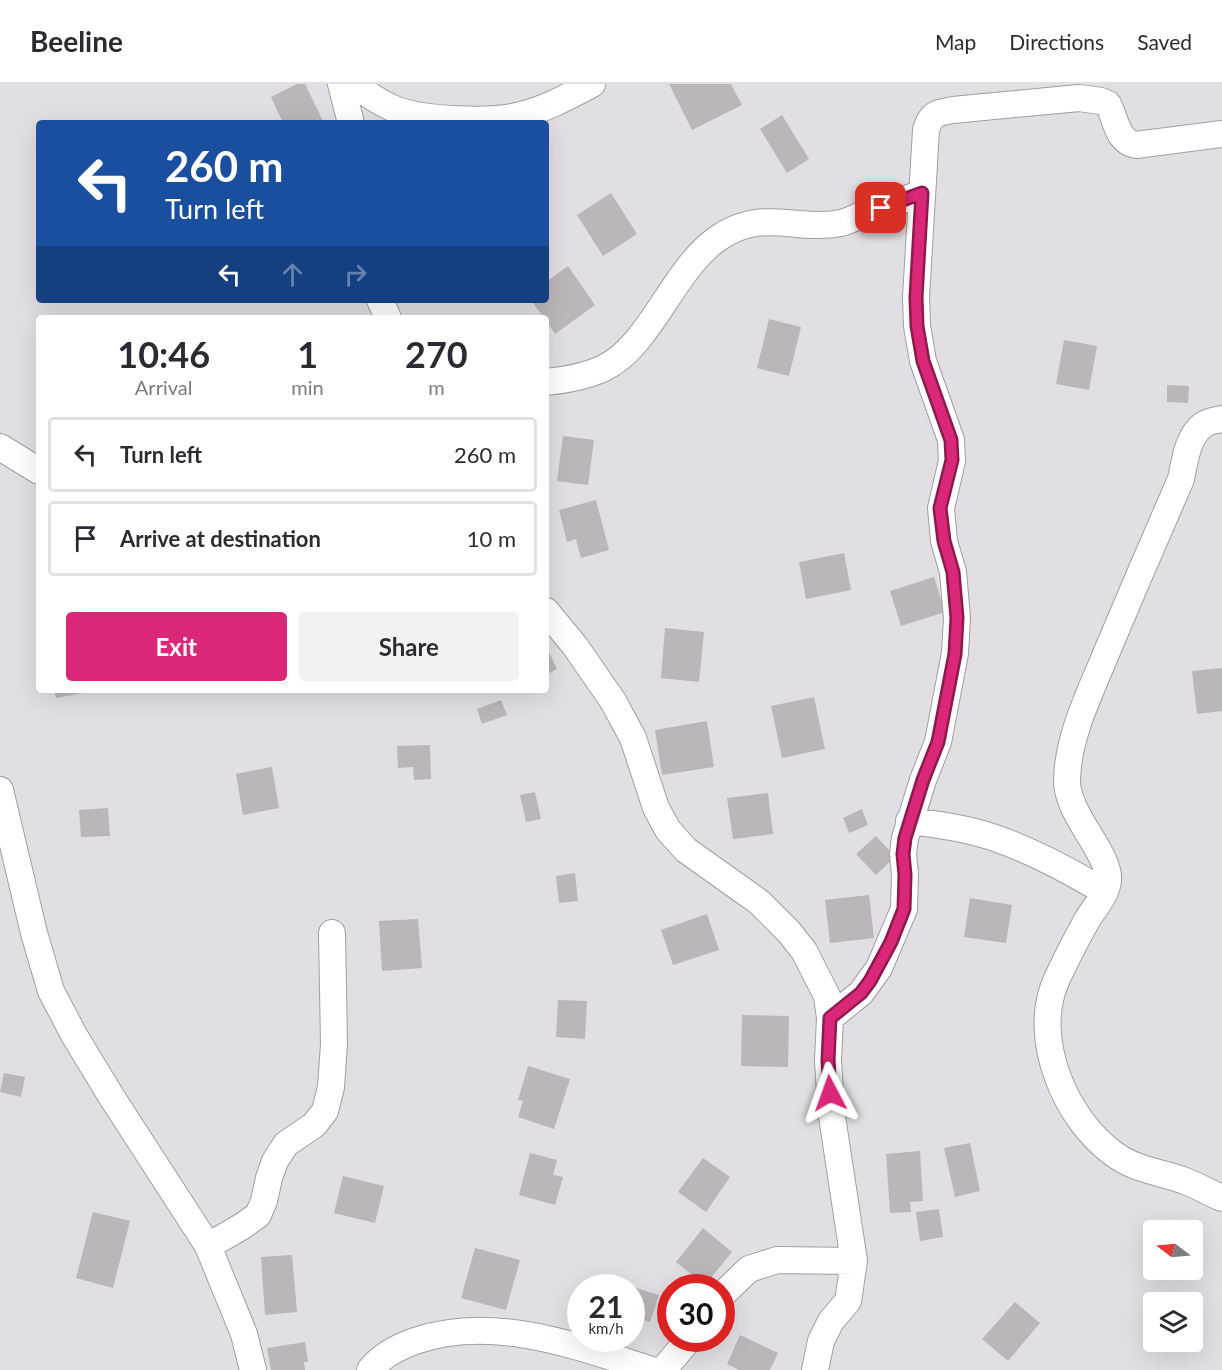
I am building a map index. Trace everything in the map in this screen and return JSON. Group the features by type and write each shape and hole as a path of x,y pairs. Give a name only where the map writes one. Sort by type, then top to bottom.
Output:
{"street":[{"path":"341,84 350,120"},
{"path":"354,84 372,97 398,110 430,116 493,119 520,116 562,100 592,84"},
{"path":"830,1018 861,993 879,968 904,909 903,854 909,821 938,742 955,654 957,618 953,572 944,541 940,508 952,460 951,440 923,361 917,326 916,297 922,193 926,130 929,119 938,112 1079,98 1108,104 1122,140 1128,144 1136,145 1222,134"},
{"path":"549,382 575,378 604,368 624,355 652,320 691,262 717,239 741,225 767,221 810,225 841,223 922,193"},
{"path":"1222,418 1204,424 1196,433 1188,449 1181,479 1097,675 1068,761 1067,786 1072,805 1108,870 1105,892 1087,921 1055,984 1047,1019 1051,1051 1061,1088 1089,1130 1113,1154 1139,1168 1185,1181 1222,1198"},
{"path":"0,447 36,469"},
{"path":"549,615 575,646 613,701 633,738 656,808 668,830 686,850 759,902 789,932 804,951 826,996 830,1018 828,1060 831,1110 854,1262 848,1301 831,1321 821,1341 815,1370"},
{"path":"0,790 33,933 51,991 74,1035 111,1096 208,1246 244,1334 253,1370"},
{"path":"909,821 948,825 993,837 1051,863 1105,892"},
{"path":"208,1246 258,1215 275,1161 286,1144 314,1125 325,1111 331,1087 334,1044 332,933"},
{"path":"735,1282 749,1269 777,1260 854,1262"},
{"path":"370,1370 377,1361 404,1345 436,1334 473,1329 564,1342 652,1370"},
{"path":"663,1370 678,1352"}],"building":[{"path":"297,84 305,84 323,120 282,120 271,97"},
{"path":"669,84 731,84 742,105 692,130"},
{"path":"782,115 809,159 787,173 760,129"},
{"path":"611,193 637,234 603,256 577,215"},
{"path":"568,266 595,305 555,334 549,325 549,315 542,315 533,303 549,303 549,280"},
{"path":"769,319 801,327 789,376 757,368"},
{"path":"1064,340 1097,346 1089,390 1056,384"},
{"path":"1167,385 1189,386 1188,403 1167,402"},
{"path":"563,436 594,440 588,485 557,481"},
{"path":"596,500 609,550 581,558 576,539 567,542 559,510"},
{"path":"844,553 851,590 806,599 799,562"},
{"path":"934,577 945,612 901,626 890,591"},
{"path":"665,628 704,632 699,682 661,678"},
{"path":"549,652 557,669 549,673"},
{"path":"1222,668 1222,711 1197,714 1192,671"},
{"path":"55,693 83,693 56,698"},
{"path":"814,697 825,749 782,758 771,706"},
{"path":"501,700 507,715 482,724 477,709"},
{"path":"707,721 714,767 662,775 655,730"},
{"path":"430,745 431,779 414,780 413,767 398,768 397,746"},
{"path":"272,767 279,808 243,815 236,774"},
{"path":"535,792 541,819 526,822 520,795"},
{"path":"768,793 773,834 733,839 727,798"},
{"path":"108,808 110,836 81,837 79,810"},
{"path":"862,809 868,825 849,833 843,818"},
{"path":"876,836 895,857 876,875 856,854"},
{"path":"575,873 578,901 559,903 556,876"},
{"path":"869,895 874,938 830,943 825,900"},
{"path":"970,898 1012,905 1006,943 964,937"},
{"path":"707,914 719,950 673,965 661,930"},
{"path":"418,919 422,968 382,971 379,921"},
{"path":"558,1000 587,1001 585,1039 556,1037"},
{"path":"742,1015 789,1016 788,1067 741,1066"},
{"path":"528,1066 570,1079 554,1129 518,1117 523,1101 518,1100"},
{"path":"4,1073 25,1077 21,1097 0,1092"},
{"path":"970,1143 980,1191 955,1197 944,1148"},
{"path":"920,1151 923,1201 910,1202 911,1212 890,1213 886,1154"},
{"path":"530,1153 557,1160 553,1175 563,1177 555,1205 519,1195"},
{"path":"703,1158 730,1177 706,1212 678,1192"},
{"path":"343,1176 384,1186 375,1223 334,1213"},
{"path":"939,1209 943,1237 920,1241 916,1212"},
{"path":"93,1212 130,1221 113,1288 76,1278"},
{"path":"703,1228 732,1252 714,1274 691,1274 676,1262"},
{"path":"475,1248 520,1260 506,1310 461,1298"},
{"path":"292,1255 297,1312 265,1315 261,1257"},
{"path":"645,1291 657,1294 650,1322 645,1321"},
{"path":"1015,1302 1040,1323 1008,1361 982,1339"},
{"path":"740,1335 778,1353 770,1370 739,1370 727,1364 732,1352 735,1352"},
{"path":"305,1342 308,1362 304,1362 305,1370 271,1370 267,1348"}],"route":[{"path":"830,1093 828,1060 830,1018 861,993 879,968 904,909 905,838 923,780 938,742 955,654 957,618 953,572 944,541 940,508 952,460 951,440 923,361 917,326 916,297 922,193 881,208"}]}
